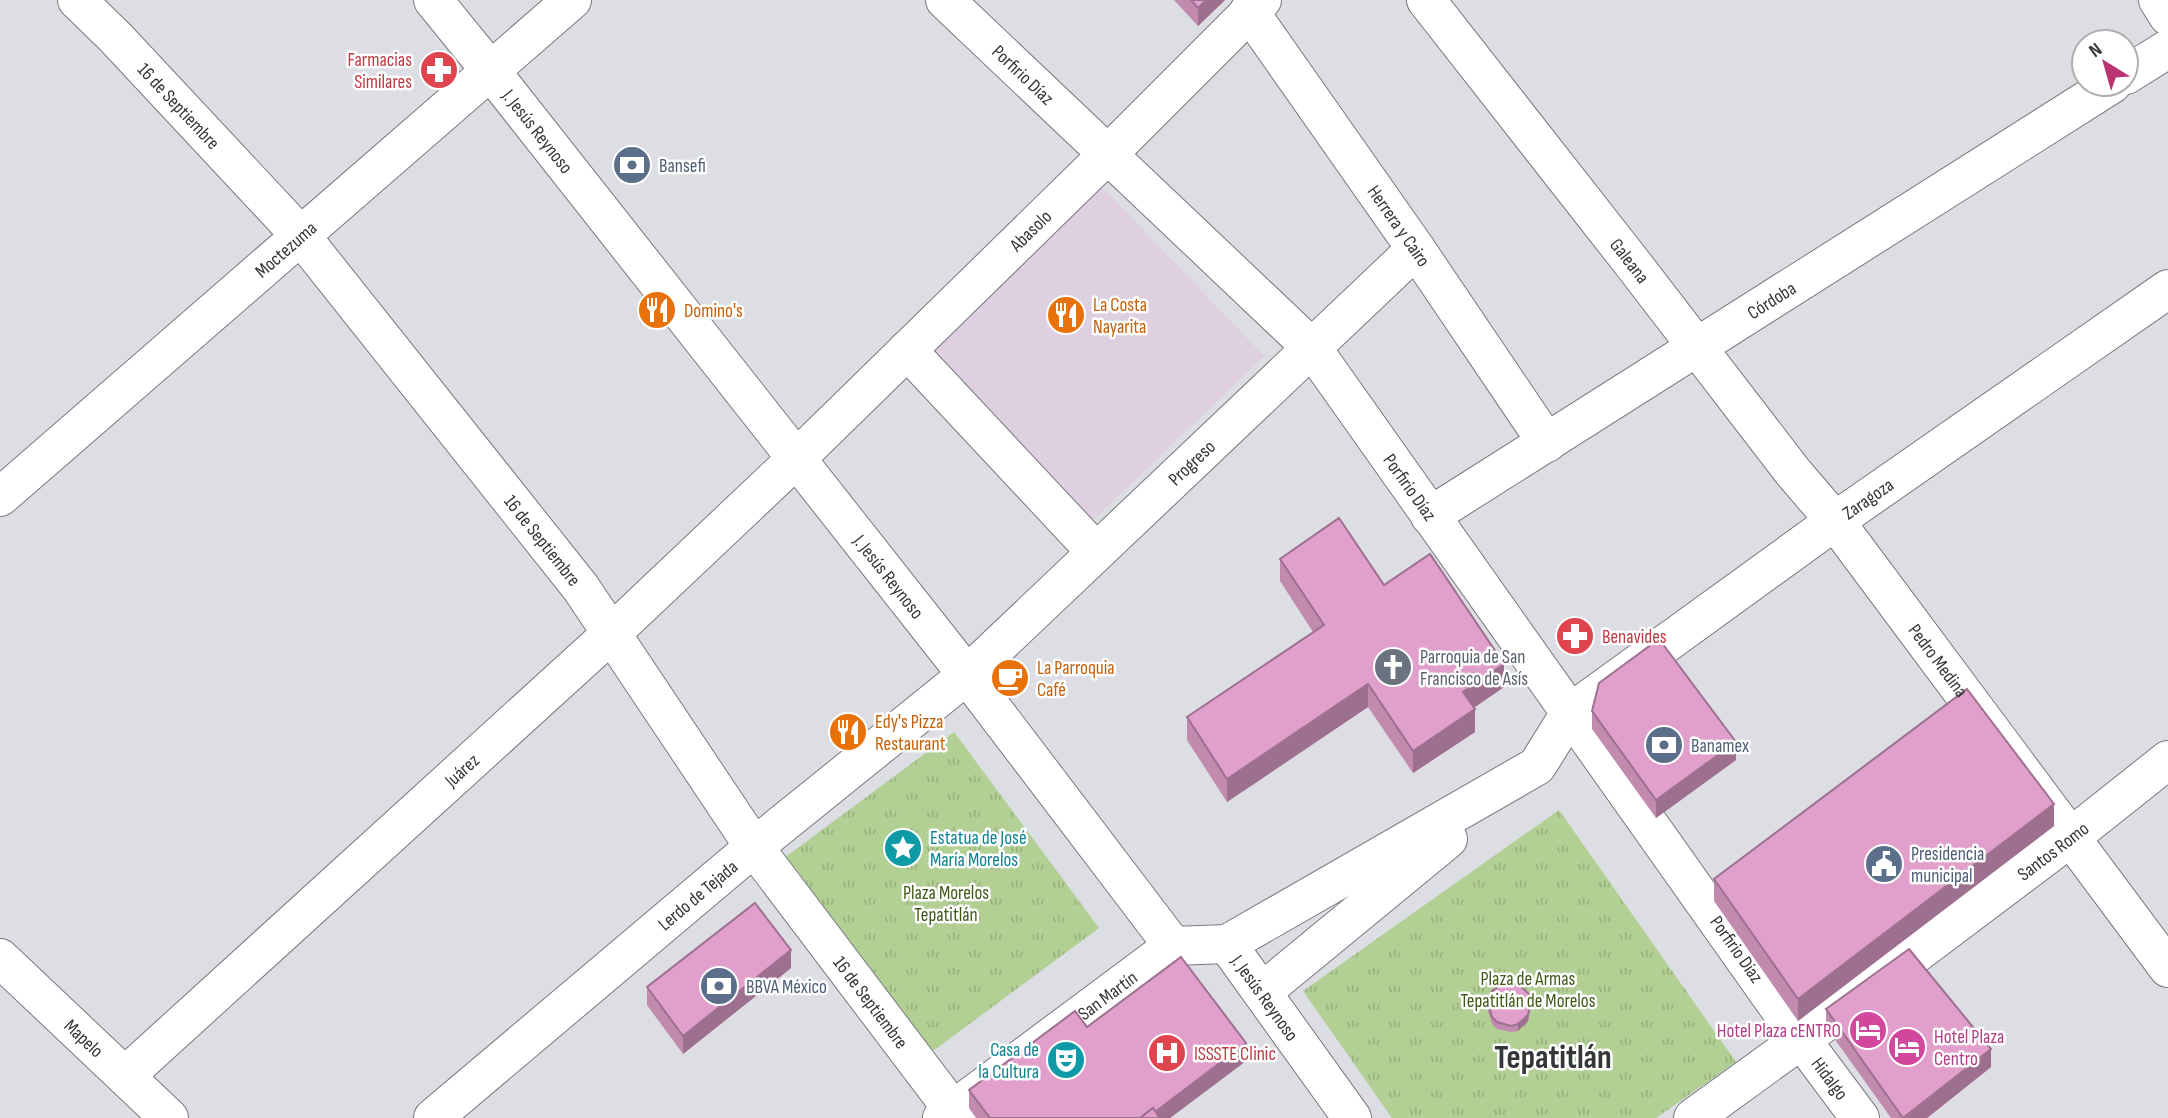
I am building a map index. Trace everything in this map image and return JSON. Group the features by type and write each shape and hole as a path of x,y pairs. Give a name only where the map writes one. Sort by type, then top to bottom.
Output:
{"street":[{"name":"16 de Septiembre","path":"77,0 116,38 301,236 581,588 754,847 951,1115"},
{"name":"J. Jesús Reynoso","path":"433,0 967,675 1173,946 1227,944 1352,1118"},
{"name":"Moctezuma","path":"0,497 572,0"},
{"name":"Porfirio Díaz","path":"945,0 1312,348 1801,1039"},
{"name":"Galeana","path":"1426,0 1793,472 1835,521"},
{"path":"2158,0 2168,16"},
{"name":"Abasolo","path":"796,459 1256,6"},
{"name":"Herrera y Cairo","path":"1256,6 1547,443"},
{"path":"2140,66 2168,49"},
{"name":"Córdoba","path":"1430,516 2090,98"},
{"name":"Progreso","path":"967,675 1416,248"},
{"name":"Zaragoza","path":"1570,713 1835,521 2168,289"},
{"path":"907,350 1096,552"},
{"name":"Juárez","path":"125,1076 612,633 796,459"},
{"name":"Pedro Medina","path":"1835,521 2168,968"},
{"name":"Lerdo de Tejada","path":"433,1118 754,847 967,675"},
{"path":"1262,992 1536,766 1570,713"},
{"name":"Santos Romo","path":"1693,1118 2071,837 2168,760"},
{"path":"1227,944 1536,766"},
{"name":"San Martín","path":"951,1115 1173,946"},
{"name":"Mapelo","path":"0,958 169,1118"},
{"name":"Hidalgo","path":"1801,1039 1860,1118"}],"shaded area":[{"path":"1100,185 1264,356 1092,521 928,351"}],"green space":[{"name":"Plaza Morelos Tepatitlán","path":"954,732 1099,928 925,1057 780,861"},
{"name":"Plaza de Armas Tepatitlán de Morelos","path":"1559,810 1736,1062 1656,1118 1392,1118 1303,991"}],"building":[{"path":"1191,0 1206,0 1198,8"},
{"name":"Parroquia de San Francisco de Asís","path":"1339,518 1384,585 1430,554 1504,664 1463,692 1475,709 1413,751 1368,684 1227,779 1187,717 1324,625 1280,559"},
{"name":"Banamex","path":"1659,639 1736,742 1656,800 1592,711 1599,683"},
{"name":"Presidencia municipal","path":"1967,689 2054,804 1798,999 1714,879"},
{"name":"BBVA México","path":"755,903 791,950 683,1036 647,987"},
{"name":"Hotel Plaza Centro","path":"1909,949 1991,1049 1903,1118 1826,1009"},
{"path":"1181,957 1246,1043 1155,1112 1153,1108 1140,1118 990,1118 969,1090 1075,1011 1087,1027"},
{"path":"1504,983 1518,984 1529,994 1531,1001 1528,1015 1518,1024 1511,1026 1497,1022 1492,1017 1488,1004 1492,991"},
{"path":"1153,1108 1160,1118 1140,1118"}],"place":[{"name":"Farmacias Similares","path":"439,70"},
{"name":"Bansefi","path":"632,165"},
{"name":"Domino's","path":"657,310"},
{"name":"La Costa Nayarita","path":"1066,315"},
{"name":"Benavides","path":"1575,636"},
{"name":"Parroquia de San Francisco de Asís","path":"1393,667"},
{"name":"La Parroquia Café","path":"1010,678"},
{"name":"Edy's Pizza Restaurant","path":"848,732"},
{"name":"Banamex","path":"1664,745"},
{"name":"Estatua de José María Morelos","path":"903,848"},
{"name":"Presidencia municipal","path":"1884,864"},
{"name":"BBVA México","path":"719,986"},
{"name":"Hotel Plaza cENTRO","path":"1868,1030"},
{"name":"Hotel Plaza Centro","path":"1907,1047"},
{"name":"ISSSTE Clinic","path":"1167,1053"},
{"name":"Casa de la Cultura","path":"1066,1060"}],"district":[{"name":"Tepatitlán","path":"1553,1056"}]}
